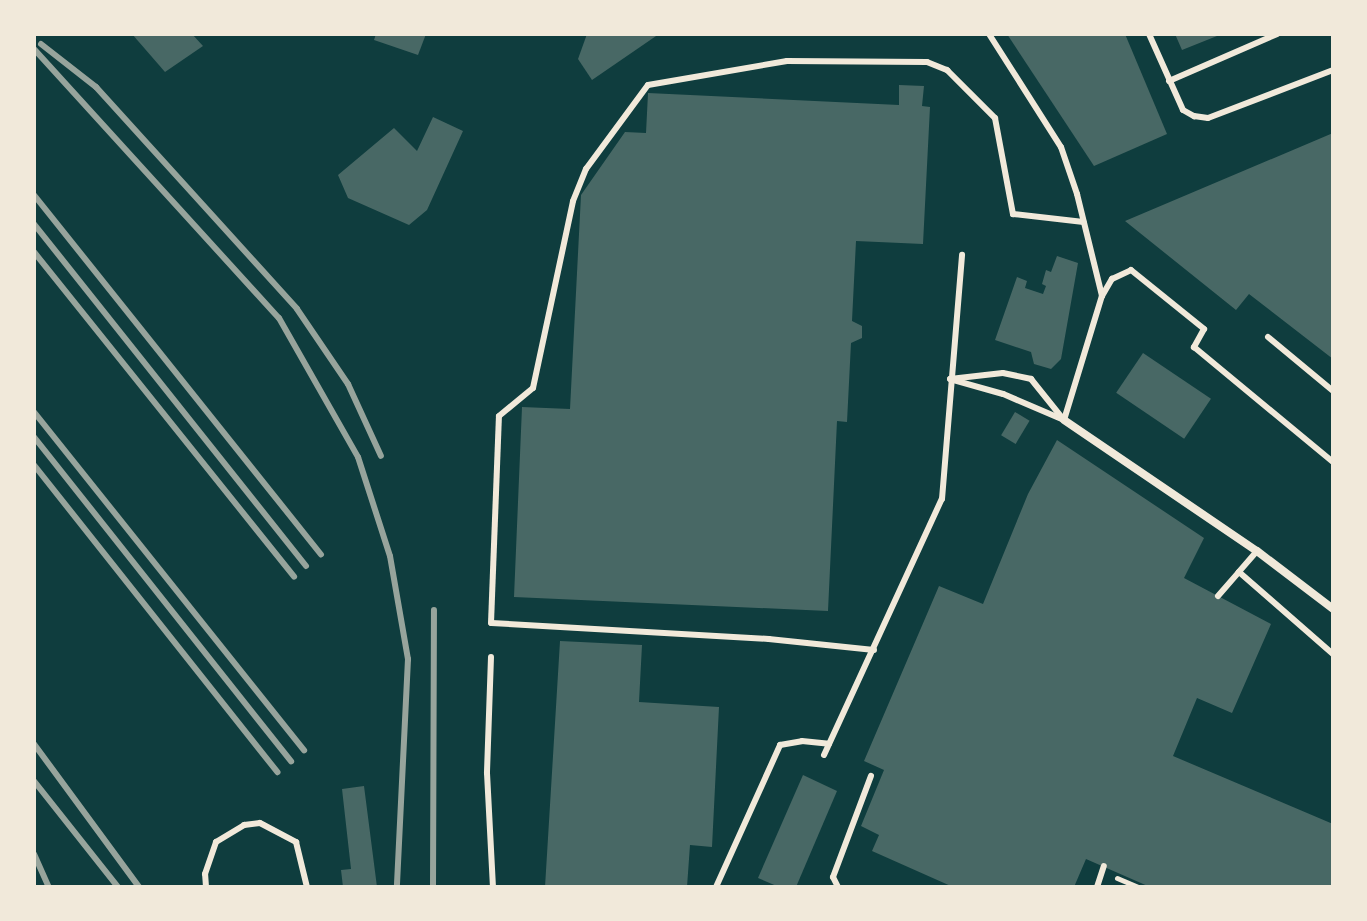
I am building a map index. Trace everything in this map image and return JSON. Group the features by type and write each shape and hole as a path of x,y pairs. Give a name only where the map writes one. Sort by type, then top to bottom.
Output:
{"street":[{"path":"1064,420 1257,551 1333,609"}],"lane":[{"path":"989,34 1061,147 1102,296"},
{"path":"1149,34 1183,110 1208,118 1333,70"},
{"path":"1169,81 1277,34"},
{"path":"874,650 769,639 491,623 499,416 533,388 573,201 586,169 648,85 787,61 927,62 947,70 995,118 1013,214 1084,222"},
{"path":"824,755 942,499 962,255"},
{"path":"1064,420 1102,296 1112,279 1131,270 1204,329 1194,347 1333,462"},
{"path":"1268,337 1333,391"},
{"path":"950,379 1003,373 1031,379 1064,420"},
{"path":"950,379 1003,394 1064,420"},
{"path":"1218,596 1257,551"},
{"path":"1239,572 1333,654"},
{"path":"491,657 487,773 493,887"},
{"path":"716,887 780,745 802,741 829,744"},
{"path":"838,887 833,877 871,776"},
{"path":"206,887 205,874 216,842 244,825 260,823 296,842 307,887"},
{"path":"1097,887 1103,869"}],"path":[{"path":"1103,869 1138,887"}],"building":[{"path":"132,34 192,34 203,46 165,72"},
{"path":"376,34 426,34 418,55 374,40"},
{"path":"587,34 659,34 592,80 578,59"},
{"path":"1007,34 1125,34 1167,134 1094,166"},
{"path":"1175,34 1222,34 1182,50"},
{"path":"899,85 924,86 922,106 930,107 923,244 856,241 852,321 862,326 862,338 851,343 847,422 837,421 828,611 514,597 522,407 570,409 581,195 625,132 646,133 648,93 899,105"},
{"path":"433,117 463,131 427,210 409,225 348,198 338,175 394,128 417,151"},
{"path":"1333,133 1333,359 1249,294 1236,310 1125,221"},
{"path":"1057,256 1078,263 1061,359 1051,369 1034,364 1031,352 995,340 1017,277 1027,281 1025,288 1043,294 1046,270 1051,272"},
{"path":"1143,353 1211,399 1184,439 1116,393"},
{"path":"1015,412 1030,421 1016,444 1001,435"},
{"path":"1057,440 1204,538 1184,578 1271,624 1232,713 1197,698 1173,756 1333,824 1333,887 1150,887 1086,859 1074,887 953,887 872,851 879,835 861,826 884,770 864,761 939,586 983,604 1028,494"},
{"path":"560,641 642,645 639,702 719,707 712,847 690,845 687,887 545,887"},
{"path":"803,775 837,791 796,887 779,887 758,878"},
{"path":"364,786 377,887 343,887 341,870 351,869 342,789"}],"railway":[{"path":"41,44 96,87 297,309 348,384 381,456"},
{"path":"34,49 279,318 358,457 390,556 408,659 397,887"},
{"path":"34,195 321,555"},
{"path":"34,224 306,566"},
{"path":"34,252 294,577"},
{"path":"34,412 304,750"},
{"path":"34,437 291,761"},
{"path":"34,465 277,772"},
{"path":"433,887 434,610"},
{"path":"34,744 139,887"},
{"path":"34,781 118,887"},
{"path":"34,854 49,887"}]}
